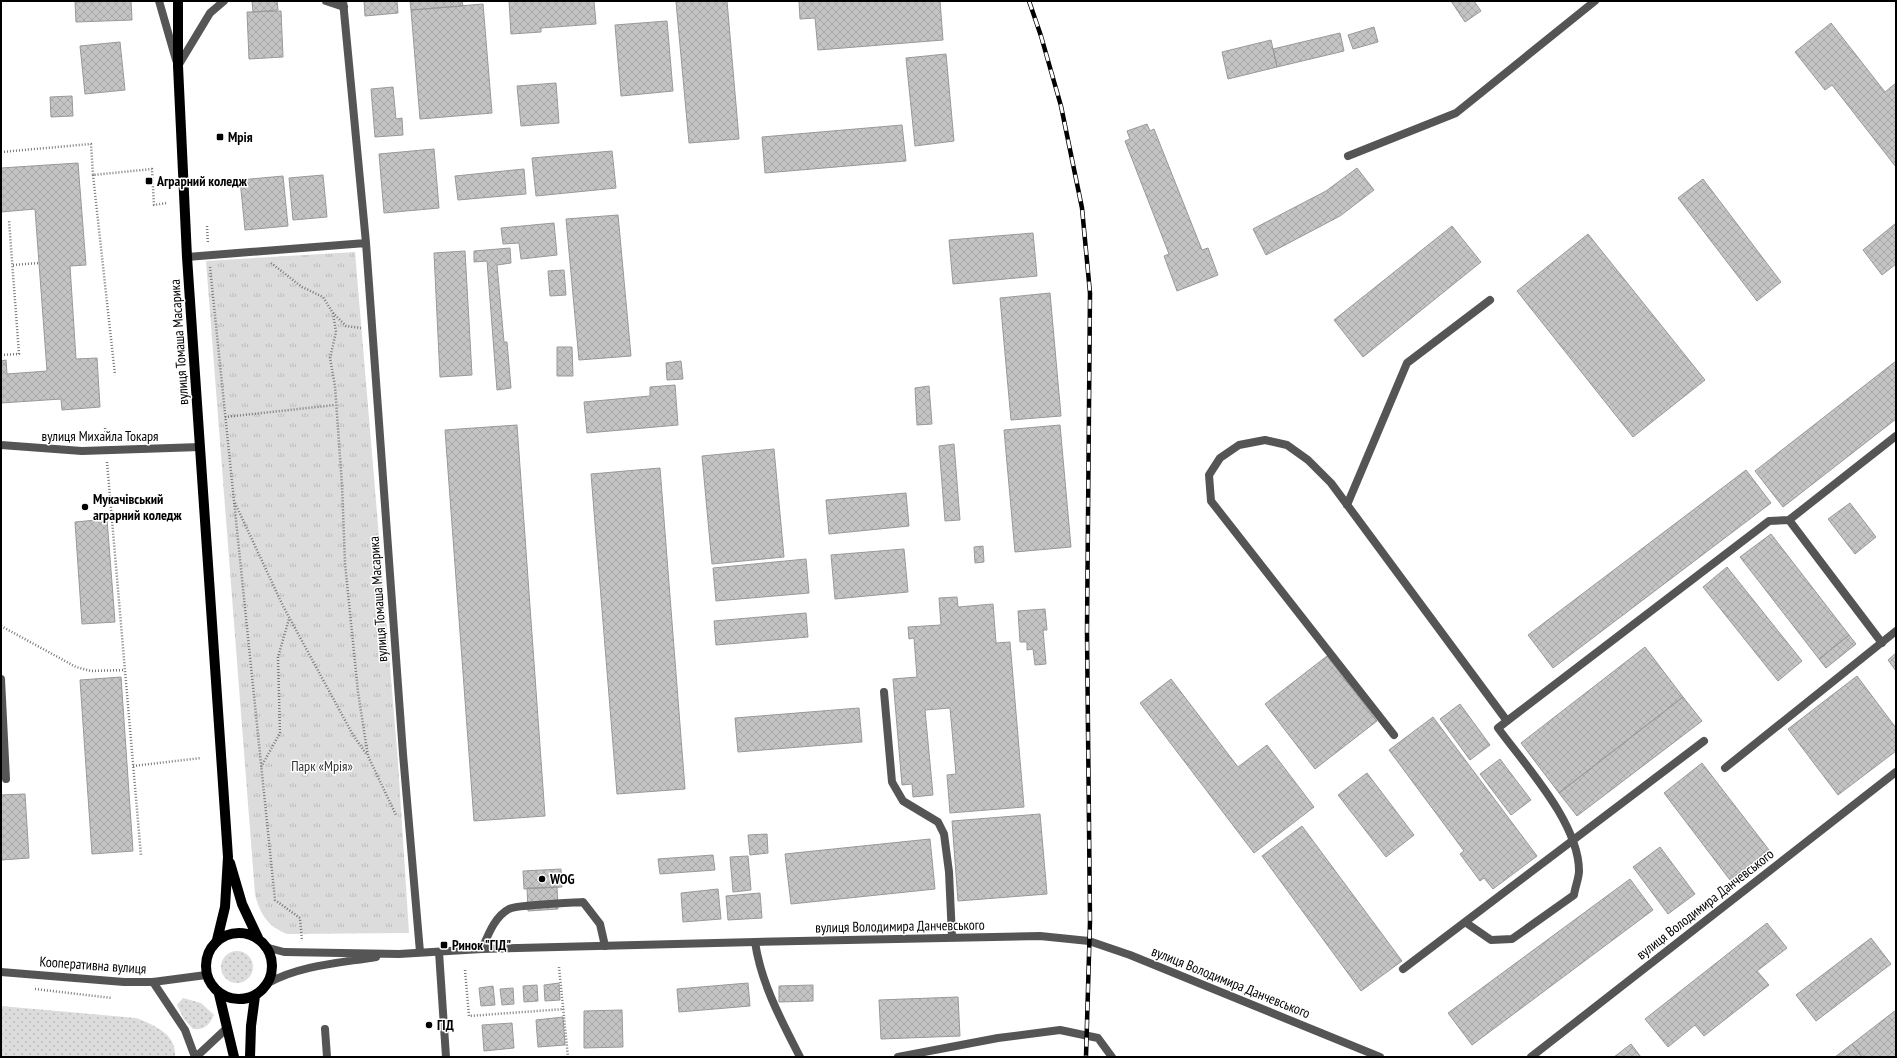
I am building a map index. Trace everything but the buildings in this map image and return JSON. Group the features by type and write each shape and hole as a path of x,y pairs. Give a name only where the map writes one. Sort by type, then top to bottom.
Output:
{"main road":[{"name":"вулиця Томаша Масарика","path":"178,1 178,66 187,257 228,857 225,907 217,940"},
{"name":"вулиця Томаша Масарика","path":"228,857 242,904 262,943"},
{"path":"242,933 262,943 272,960 271,976 268,983 255,996 238,1000 219,994 211,986 206,975 206,956 217,940 225,936 242,933"},
{"path":"219,994 234,1057"},
{"path":"250,1057 251,1026 255,996"}],"street":[{"name":"вулиця Томаша Масарика","path":"159,1 178,66"},
{"path":"178,66 210,13 224,1"},
{"path":"326,1 344,4"},
{"path":"1348,156 1456,114 1595,1"},
{"name":"вулиця Томаша Масарика","path":"344,4 373,329 420,952"},
{"path":"187,257 366,243"},
{"path":"1348,506 1407,363 1490,300"},
{"path":"1464,922 1491,940 1512,939 1574,895 1579,871 1573,840 1562,813 1498,728 1769,521 1789,520 1896,436"},
{"path":"1394,735 1211,500 1209,475 1220,458 1239,445 1265,440 1287,445 1308,460 1330,483 1348,506 1507,721"},
{"name":"вулиця Михайла Токаря","path":"1,445 58,450 200,447"},
{"path":"1789,520 1882,643"},
{"path":"1725,768 1896,632"},
{"path":"1,679 6,779"},
{"path":"884,692 892,782 903,801 938,822 944,834 949,872 952,937"},
{"path":"1403,970 1464,922 1704,741"},
{"name":"вулиця Володимира Данчевського","path":"1531,1057 1896,772"},
{"path":"482,949 492,927 499,917 510,908 584,902 600,924 605,946"},
{"name":"вулиця Володимира Данчевського","path":"268,983 284,974 305,969 420,952 482,949 1040,936 1089,941 1130,955 1380,1057"},
{"path":"755,942 758,961 772,1002 800,1057"},
{"name":"вулиця Володимира Данчевського","path":"262,943 284,952 399,954"},
{"path":"439,952 446,1057"},
{"name":"Кооперативна вулиця","path":"1,972 124,982 153,982 206,975"},
{"path":"153,982 185,1030 195,1057 228,1028"},
{"path":"325,1029 327,1057"},
{"path":"898,1057 998,1038 1060,1030 1098,1038 1112,1057"}],"path":[{"path":"1,152 91,144 93,175 115,375"},
{"path":"93,175 152,169 154,205 166,203"},
{"path":"1,355 19,354 9,220"},
{"path":"207,226 225,417 275,900 300,918 304,953"},
{"path":"12,265 39,263"},
{"path":"264,263 271,263 302,287 323,297 333,313 346,326 373,329"},
{"path":"210,268 218,267"},
{"path":"333,313 336,332 330,358 335,386 335,405 351,624 358,692 368,756"},
{"path":"225,417 335,405"},
{"path":"105,428 141,856"},
{"path":"234,501 289,618 352,735 368,756 393,813 410,827"},
{"path":"261,767 280,733 278,657 289,618"},
{"path":"1,626 76,667 91,672 125,670"},
{"path":"133,766 201,758"},
{"path":"559,967 568,1057"},
{"path":"465,970 469,1016 564,1009"},
{"path":"33,989 112,998"}],"green space":[{"name":"Парк «Мрія»","path":"355,252 398,762 409,933 287,934 274,927 265,918 259,908 255,894 206,261"},
{"path":"234,951 240,951 250,958 253,967 252,973 246,980 240,983 234,983 224,976 221,970 221,964 228,954"},
{"path":"183,998 201,1003 214,1015 204,1028 193,1029 184,1019 177,1005"},
{"path":"1,1006 136,1018 157,1027 168,1036 175,1049 175,1057 1,1057"}],"railway":[{"path":"1029,1 1041,36 1061,106 1082,208 1090,293 1087,632 1090,921 1086,1057"}],"place":[{"name":"Мрія","path":"220,137"},
{"name":"Аграрний коледж","path":"149,181"},
{"name":"Мукачівський аграрний коледж","path":"85,507"},
{"name":"WOG","path":"542,879"},
{"name":"Ринок \"ГІД\"","path":"444,945"},
{"name":"ГІД","path":"429,1025"}]}
